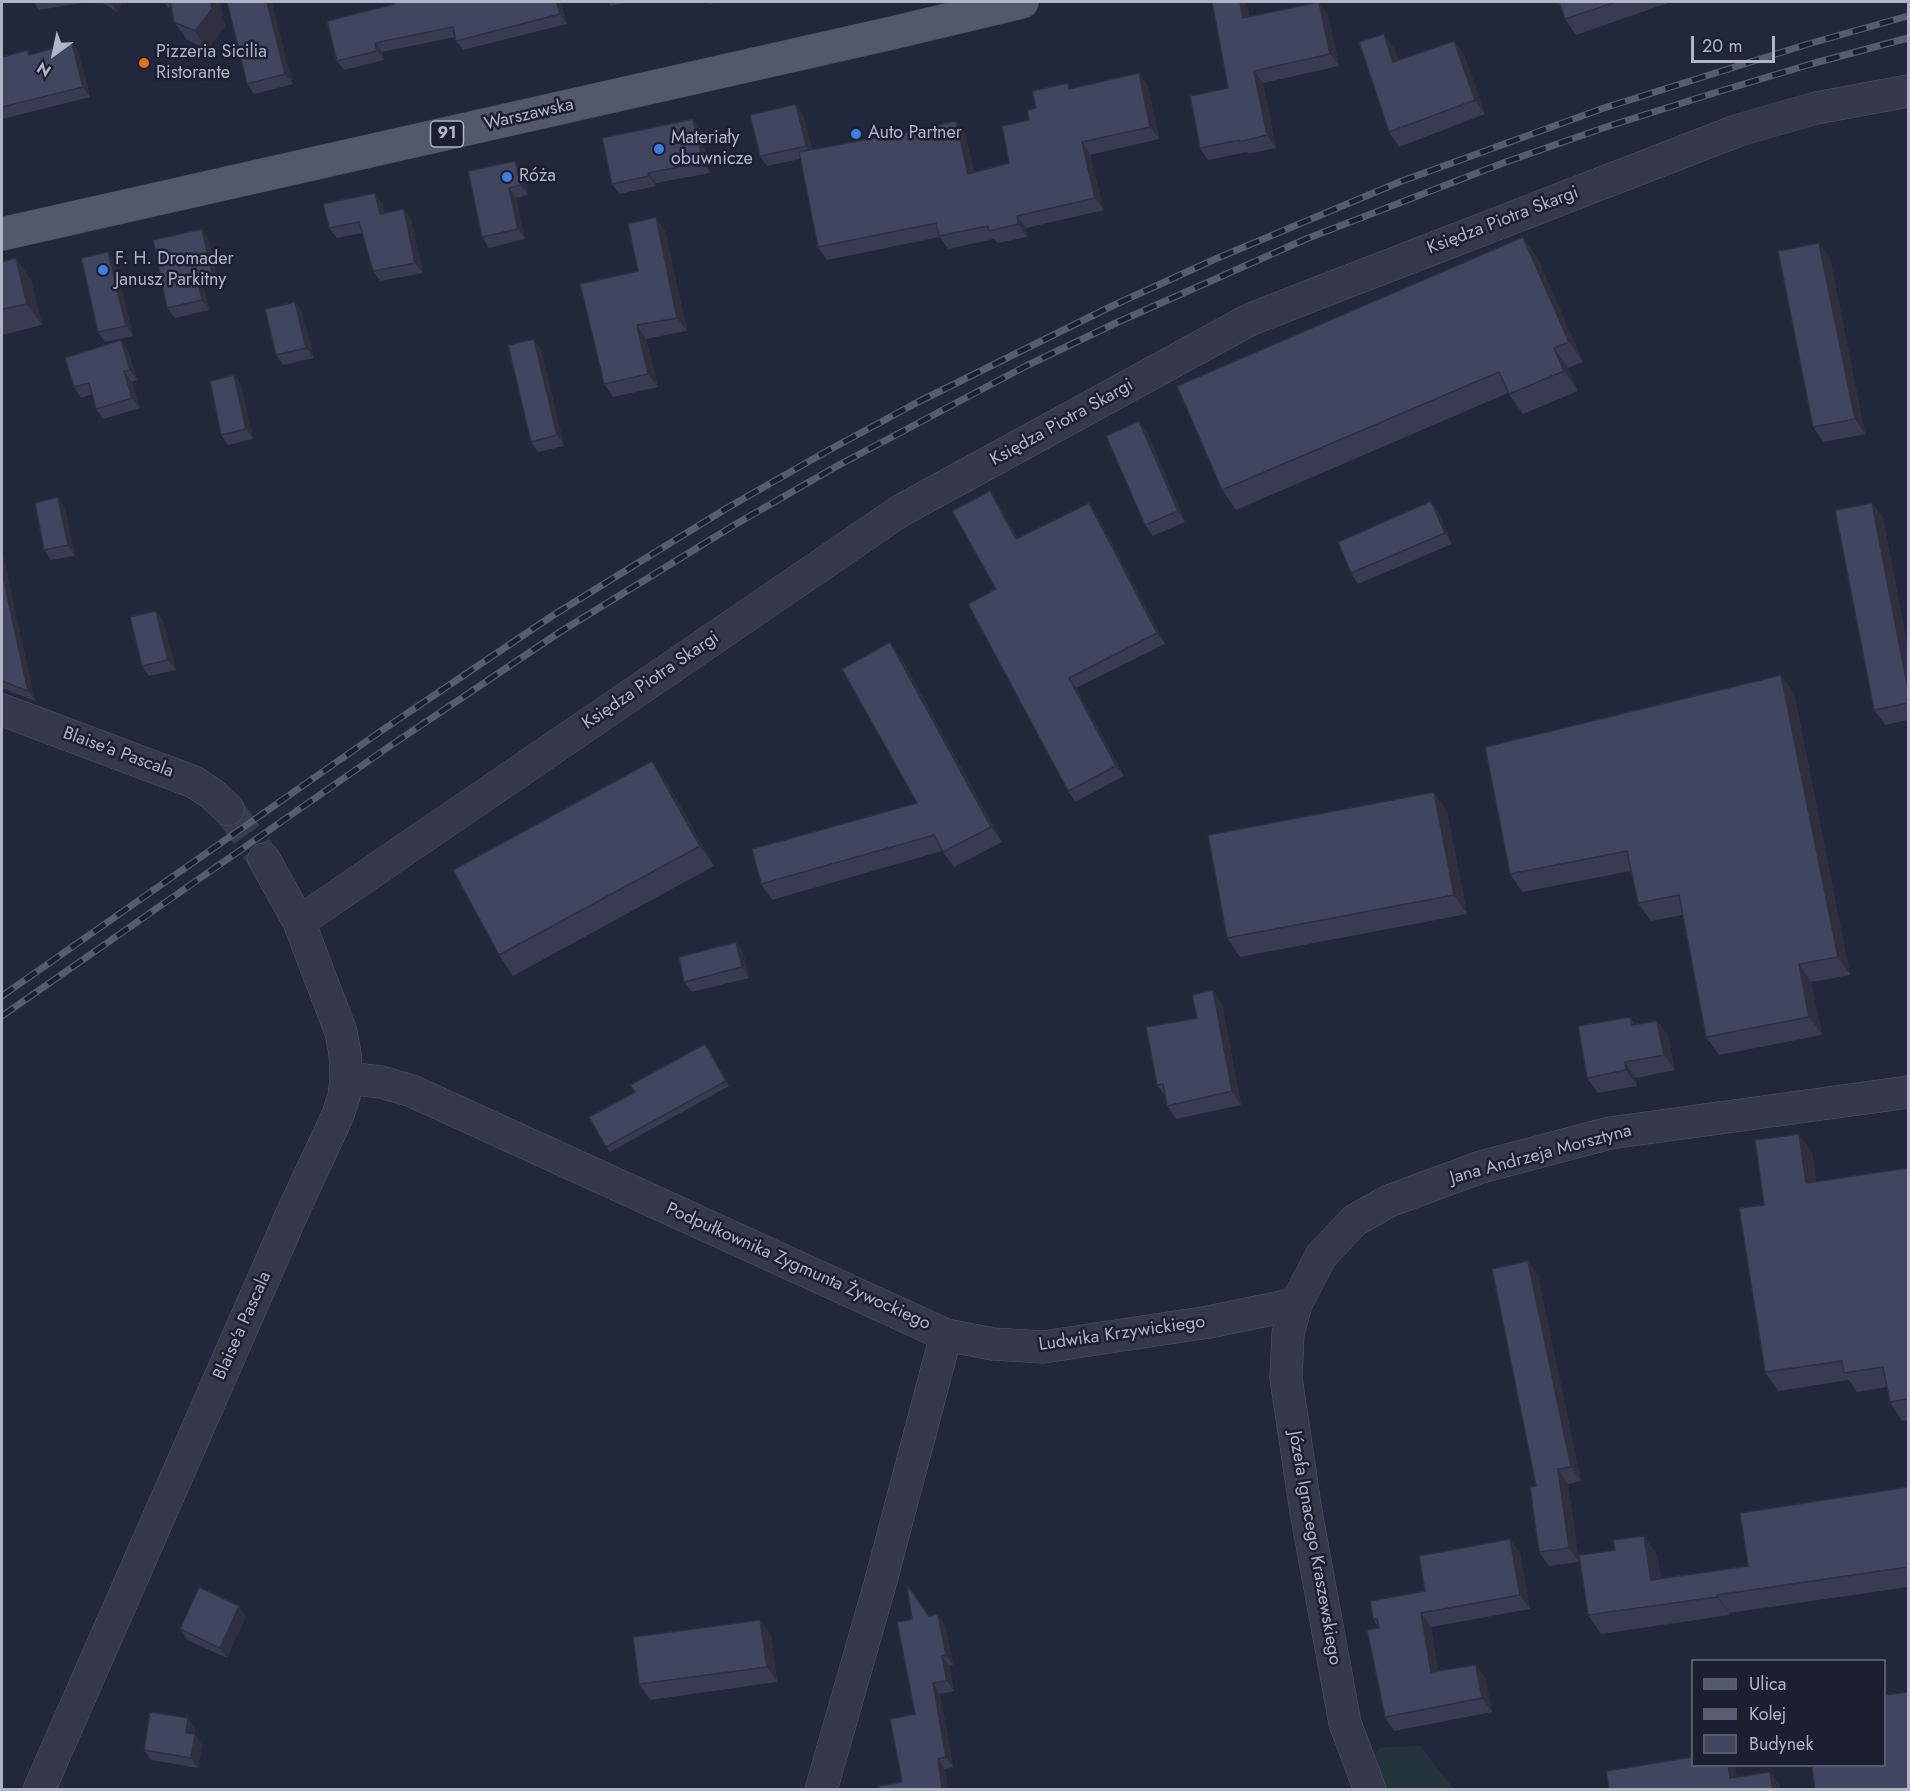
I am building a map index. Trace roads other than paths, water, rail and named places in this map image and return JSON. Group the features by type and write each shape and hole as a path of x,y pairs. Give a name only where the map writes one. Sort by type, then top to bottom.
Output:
{"main road":[{"name":"Warszawska","path":"2,234 1022,2"}],"street":[{"name":"Księdza Piotra Skargi","path":"298,922 900,511 1251,319 1739,130 1816,108 1908,91"},
{"name":"Blaise'a Pascala","path":"2,710 195,782 228,809"},
{"name":"Blaise'a Pascala","path":"39,1790 285,1229 338,1115 344,1096 346,1078 341,1032 298,922 264,859"},
{"name":"Podpułkownika Zygmunta Żywockiego","path":"346,1078 381,1082 412,1091 946,1335 883,1572 821,1790"},
{"name":"Jana Andrzeja Morsztyna","path":"1296,1304 1321,1256 1355,1220 1389,1201 1481,1167 1610,1133 1908,1092"},
{"name":"Ludwika Krzywickiego","path":"946,1335 993,1344 1043,1347 1209,1322 1296,1304"},
{"name":"Józefa Ignacego Kraszewskiego","path":"1296,1304 1288,1334 1286,1378 1306,1512 1345,1723 1370,1790"}],"tunnel":[{"path":"228,809 264,859"}],"railway":[{"path":"2,996 381,731 552,616 727,508 918,402 1112,306 1213,260 1402,181 1604,108 1808,44 1908,16"},
{"path":"2,1016 390,746 560,632 736,524 837,466 1026,366 1118,322 1306,239 1503,163 1714,93 1908,38"}],"place":[{"name":"Pizzeria Sicilia Ristorante","path":"144,63"},
{"name":"Auto Partner","path":"856,134"},
{"name":"Materiały obuwnicze","path":"659,149"},
{"name":"Róża","path":"507,177"},
{"name":"F. H. Dromader Janusz Parkitny","path":"103,270"}]}
